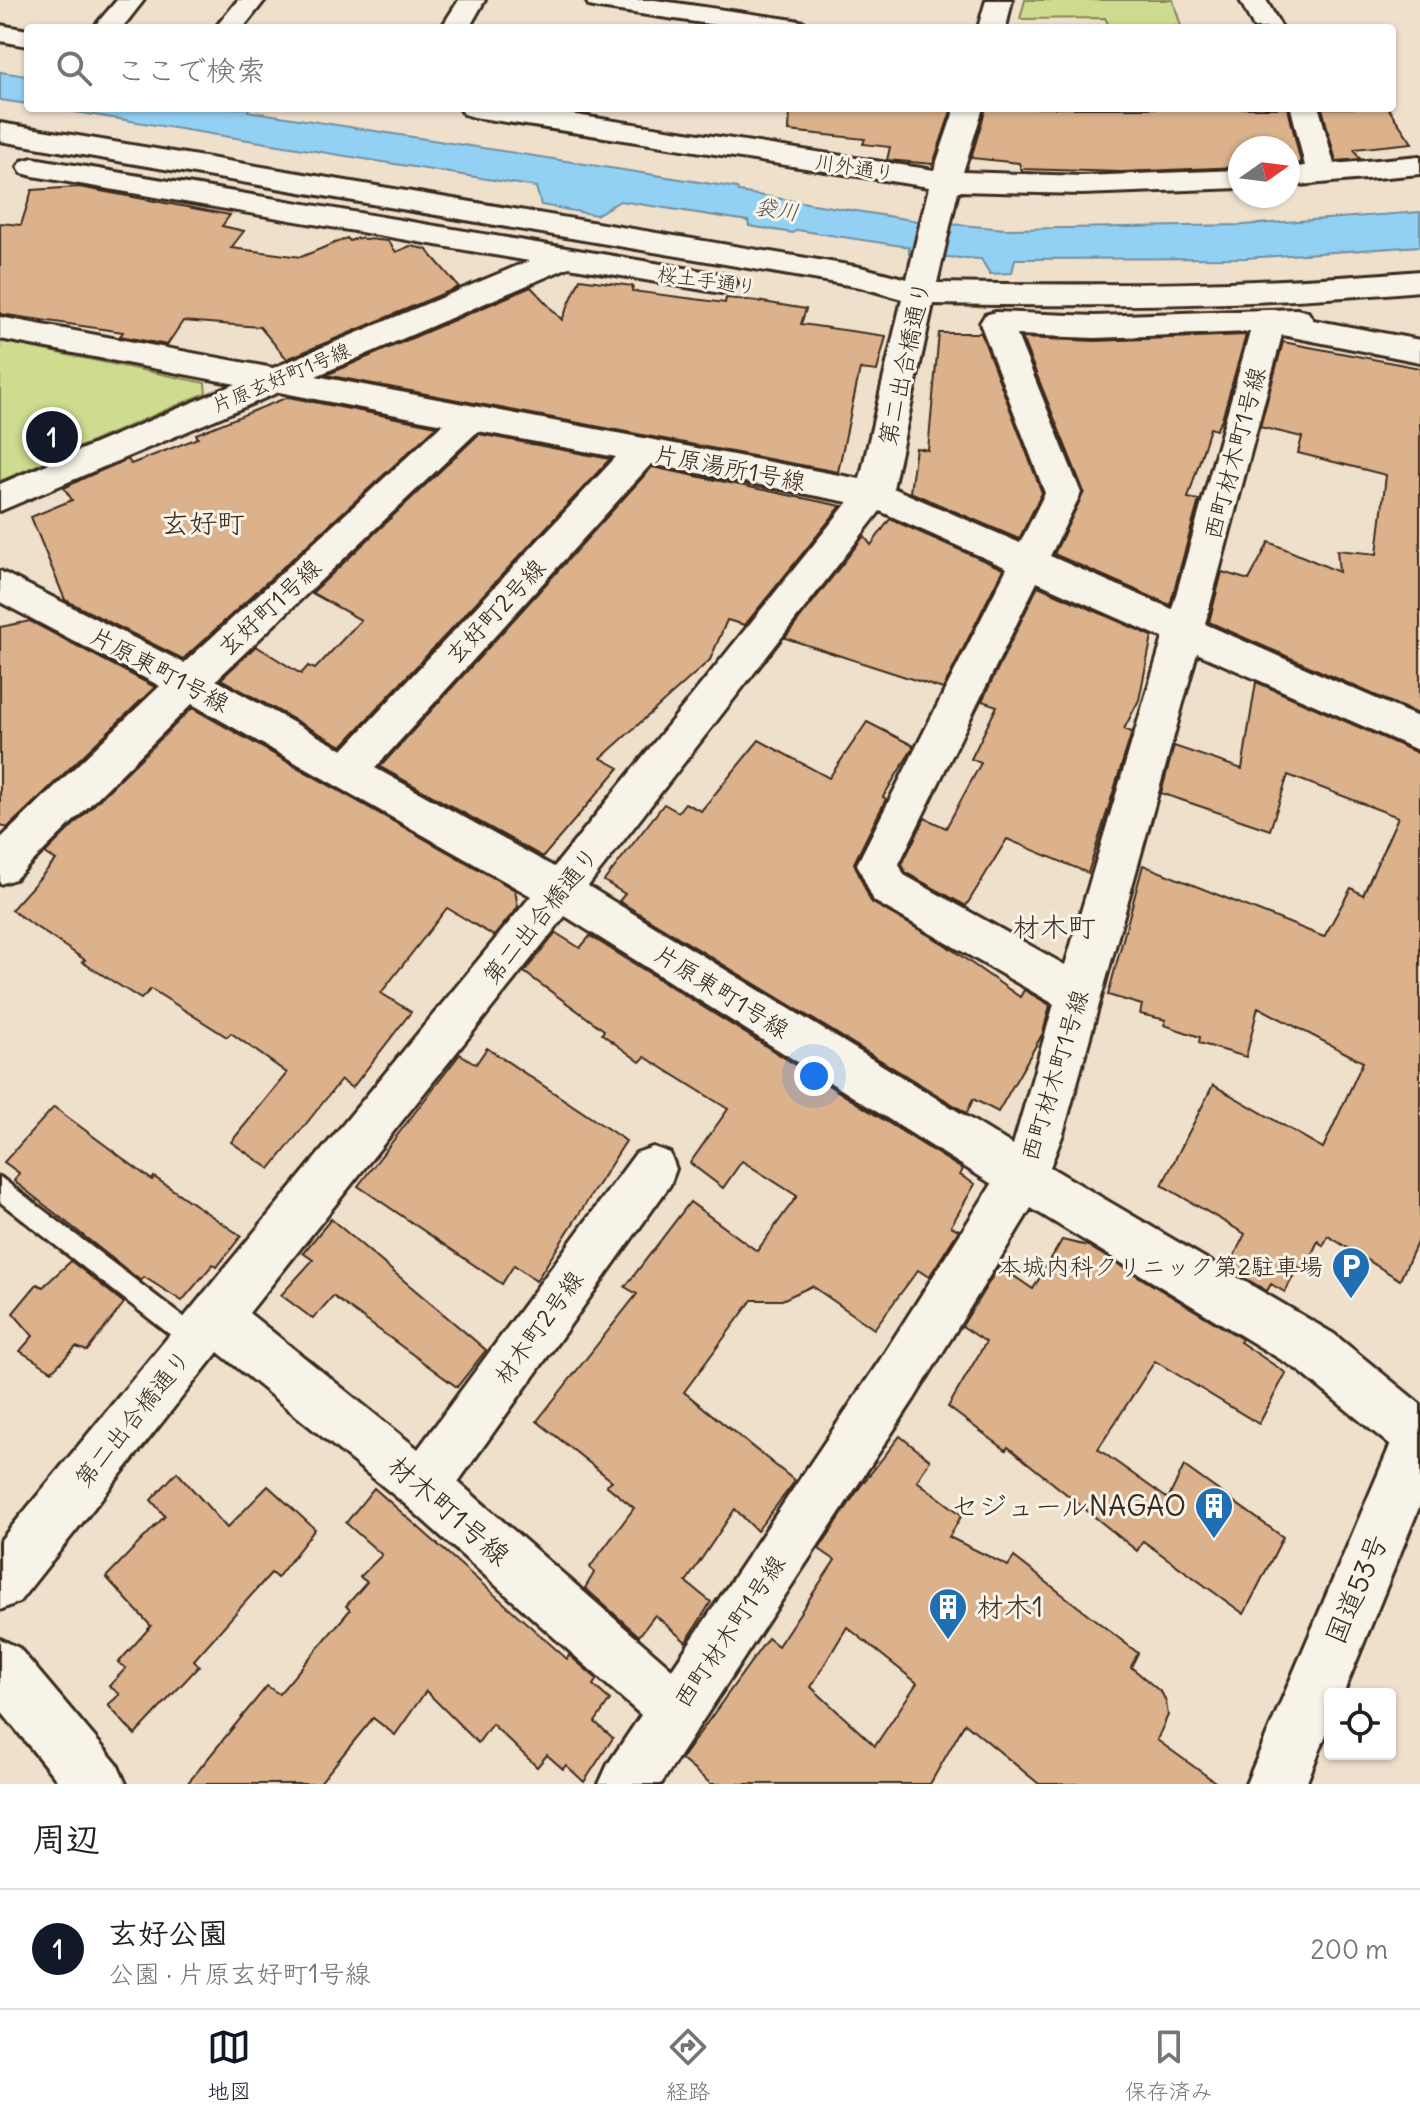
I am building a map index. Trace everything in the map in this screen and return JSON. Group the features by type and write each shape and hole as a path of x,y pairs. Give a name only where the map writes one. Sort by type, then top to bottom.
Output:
{"highway":[{"name":"国道53号","path":"1276,1784 1420,1438"}],"street":[{"path":"110,24 131,0"},
{"path":"232,24 252,0"},
{"path":"457,24 472,0"},
{"path":"599,0 766,24"},
{"path":"993,24 999,0"},
{"path":"1253,0 1266,24"},
{"path":"0,33 24,37"},
{"name":"川外通り","path":"498,112 945,187 1228,179"},
{"name":"第二出合橋通り","path":"0,1583 560,891 874,494 945,187 968,112"},
{"path":"1306,112 1322,176"},
{"path":"0,132 498,222 860,277 919,293 1314,297 1420,281"},
{"name":"桜土手通り","path":"0,161 563,258 919,293 996,323 1095,327 1269,322 1365,316 1420,307"},
{"path":"1300,177 1420,165"},
{"name":"片原玄好町1号線","path":"0,498 563,258"},
{"path":"1269,322 1420,351"},
{"name":"西町材木町1号線","path":"628,1784 896,1381 1023,1177 1040,1134 1183,628 1229,481 1269,322"},
{"path":"996,323 1063,493 878,864 889,888 1078,995"},
{"name":"片原湯所1号線","path":"0,328 268,382 874,494 1420,735"},
{"name":"玄好町1号線","path":"0,866 188,683 471,418"},
{"name":"玄好町2号線","path":"347,772 643,450"},
{"name":"片原東町1号線","path":"0,585 188,683 560,891 1023,1177 1316,1352 1420,1438"},
{"name":"材木町2号線","path":"423,1486 653,1169"},
{"name":"材木町1号線","path":"204,1328 423,1486 677,1710"},
{"path":"0,1667 97,1784"}],"lane":[{"path":"0,1188 204,1328"}],"green space":[{"path":"1025,0 1173,0 1180,24 1108,24 1105,18 1020,19"},
{"path":"0,341 205,383 206,393 0,481"}],"water":[{"path":"0,72 24,75 24,103 0,100"},
{"name":"袋川","path":"76,112 254,112 737,188 739,192 918,221 1005,229 1243,225 1420,212 1420,246 1246,258 1015,259 1012,273 990,274 981,259 909,255 909,247 749,226 748,221 620,201 596,215 541,205 536,187"}],"building":[{"path":"790,112 951,112 933,164 887,160 890,147 863,144 865,139 789,131"},
{"path":"985,112 1289,112 1295,136 1228,136 1228,168 1121,172 1021,169 1019,163 971,158"},
{"path":"1323,112 1391,112 1412,143 1354,149 1360,159 1336,161"},
{"path":"79,187 230,215 222,226 244,231 231,248 301,257 347,238 350,241 357,238 388,241 396,252 410,246 426,249 459,287 287,359 260,327 183,321 167,345 120,336 123,332 0,314 0,223 21,225 32,190"},
{"path":"580,279 633,286 632,291 725,303 726,298 757,301 806,309 801,324 886,336 877,371 860,369 838,472 326,375 531,287 562,320"},
{"path":"939,333 981,333 1042,493 1019,539 910,492 916,448 928,450"},
{"path":"1246,335 1222,419 1216,430 1210,428 1188,498 1199,500 1170,605 1054,554 1084,492 1022,338 1095,341"},
{"path":"1283,342 1420,368 1420,715 1209,622 1222,572 1249,580 1269,542 1339,572 1337,550 1377,554 1386,475 1298,453 1302,437 1260,427"},
{"path":"288,397 437,426 183,659 65,600 31,517 72,500 64,488 84,478 128,459 131,464 198,438 196,434"},
{"path":"479,434 610,459 342,746 221,679 256,646 301,674 308,666 315,669 361,620 312,593"},
{"path":"652,467 841,506 745,625 727,620 710,660 601,758 619,768 543,857 380,767"},
{"path":"890,519 1003,569 943,689 785,638 864,536 871,545"},
{"path":"1038,586 1152,636 1139,700 1124,729 1132,732 1088,873 1007,839 966,906 906,873 902,864 925,818 946,828 981,763 971,759 997,706 982,701"},
{"path":"30,621 155,687 7,828 0,824 0,627"},
{"path":"1256,682 1420,754 1420,1236 1400,1280 1328,1236 1323,1246 1318,1241 1304,1271 1298,1267 1285,1292 1271,1284 1267,1291 1228,1268 1245,1234 1162,1185 1213,1085 1323,1148 1363,1062 1258,1007 1246,1057 1199,1043 1200,1037 1164,1025 1166,1020 1140,1014 1142,1005 1108,995 1143,865 1324,937 1351,888 1363,895 1398,817 1288,775 1270,830 1161,793 1174,746 1242,769"},
{"path":"192,708 515,890 518,907 494,936 447,908 381,993 411,1012 352,1088 341,1080 270,1169 231,1142 287,1073 231,1033 227,1037 151,989 141,999 82,962 85,960 11,910 56,860 45,853"},
{"path":"867,722 914,746 883,797 886,799 854,863 871,902 944,944 1020,997 1024,990 1050,1005 1043,1033 998,1112 973,1099 967,1113 619,901 625,894 604,881 664,804 678,812 685,803 701,811 759,740 829,778"},
{"path":"556,933 580,948 590,936 963,1169 960,1175 975,1184 951,1226 959,1230 929,1277 918,1270 874,1329 812,1286 782,1300 752,1300 684,1392 795,1481 757,1531 735,1509 686,1582 711,1602 686,1642 655,1615 639,1636 585,1588 594,1573 590,1567 634,1508 606,1485 612,1481 537,1421 637,1294 625,1287 690,1202 757,1251 797,1196 742,1161 723,1188 690,1163 728,1109 645,1057 640,1062 602,1034 604,1030 524,972"},
{"path":"487,1048 626,1141 536,1281 514,1265 502,1284 358,1186 460,1054 476,1064"},
{"path":"54,1107 152,1180 154,1177 241,1236 217,1267 213,1264 182,1301 144,1277 141,1281 14,1181 19,1173 4,1162"},
{"path":"331,1219 486,1350 457,1387 333,1296 313,1319 281,1295 313,1260 303,1253"},
{"path":"1062,1240 1088,1246 1242,1339 1240,1342 1286,1373 1259,1424 1155,1361 1098,1449 1168,1499 1184,1466 1283,1537 1244,1614 1143,1541 1137,1551 1008,1447 1006,1450 948,1407 986,1342 962,1326 999,1266 1033,1289"},
{"path":"71,1261 124,1303 87,1351 76,1347 52,1371 20,1351 33,1336 13,1313 37,1284 43,1287"},
{"path":"900,1436 930,1460 917,1481 962,1515 949,1537 1008,1566 1014,1557 1138,1653 1131,1667 1162,1693 1166,1702 1168,1715 1157,1740 1218,1784 1039,1784 965,1723 930,1784 711,1784 681,1759 768,1638 778,1646 835,1560 819,1549 860,1487","holes":["847,1627 917,1683 875,1746 811,1687"]},
{"path":"177,1472 227,1528 268,1486 315,1529 277,1578 271,1573 194,1660 199,1666 135,1735 108,1705 120,1694 109,1686 126,1668 118,1663 151,1626 106,1577 165,1516 151,1500"},
{"path":"374,1488 567,1659 569,1655 597,1679 593,1685 610,1700 595,1722 613,1738 584,1782 566,1765 563,1769 547,1755 537,1767 492,1724 478,1743 426,1691 395,1735 373,1718 319,1784 187,1784 267,1686 279,1694 350,1610 346,1606 367,1582 360,1577 382,1555 346,1523"}],"place":[{"name":"玄好公園","path":"52,437"},
{"name":"本城内科クリニック第2駐車場","path":"1351,1300"},
{"name":"セジュールNAGAO","path":"1214,1540"},
{"name":"材木1","path":"948,1641"}],"district":[{"name":"玄好町","path":"203,523"},
{"name":"材木町","path":"1054,927"}]}
